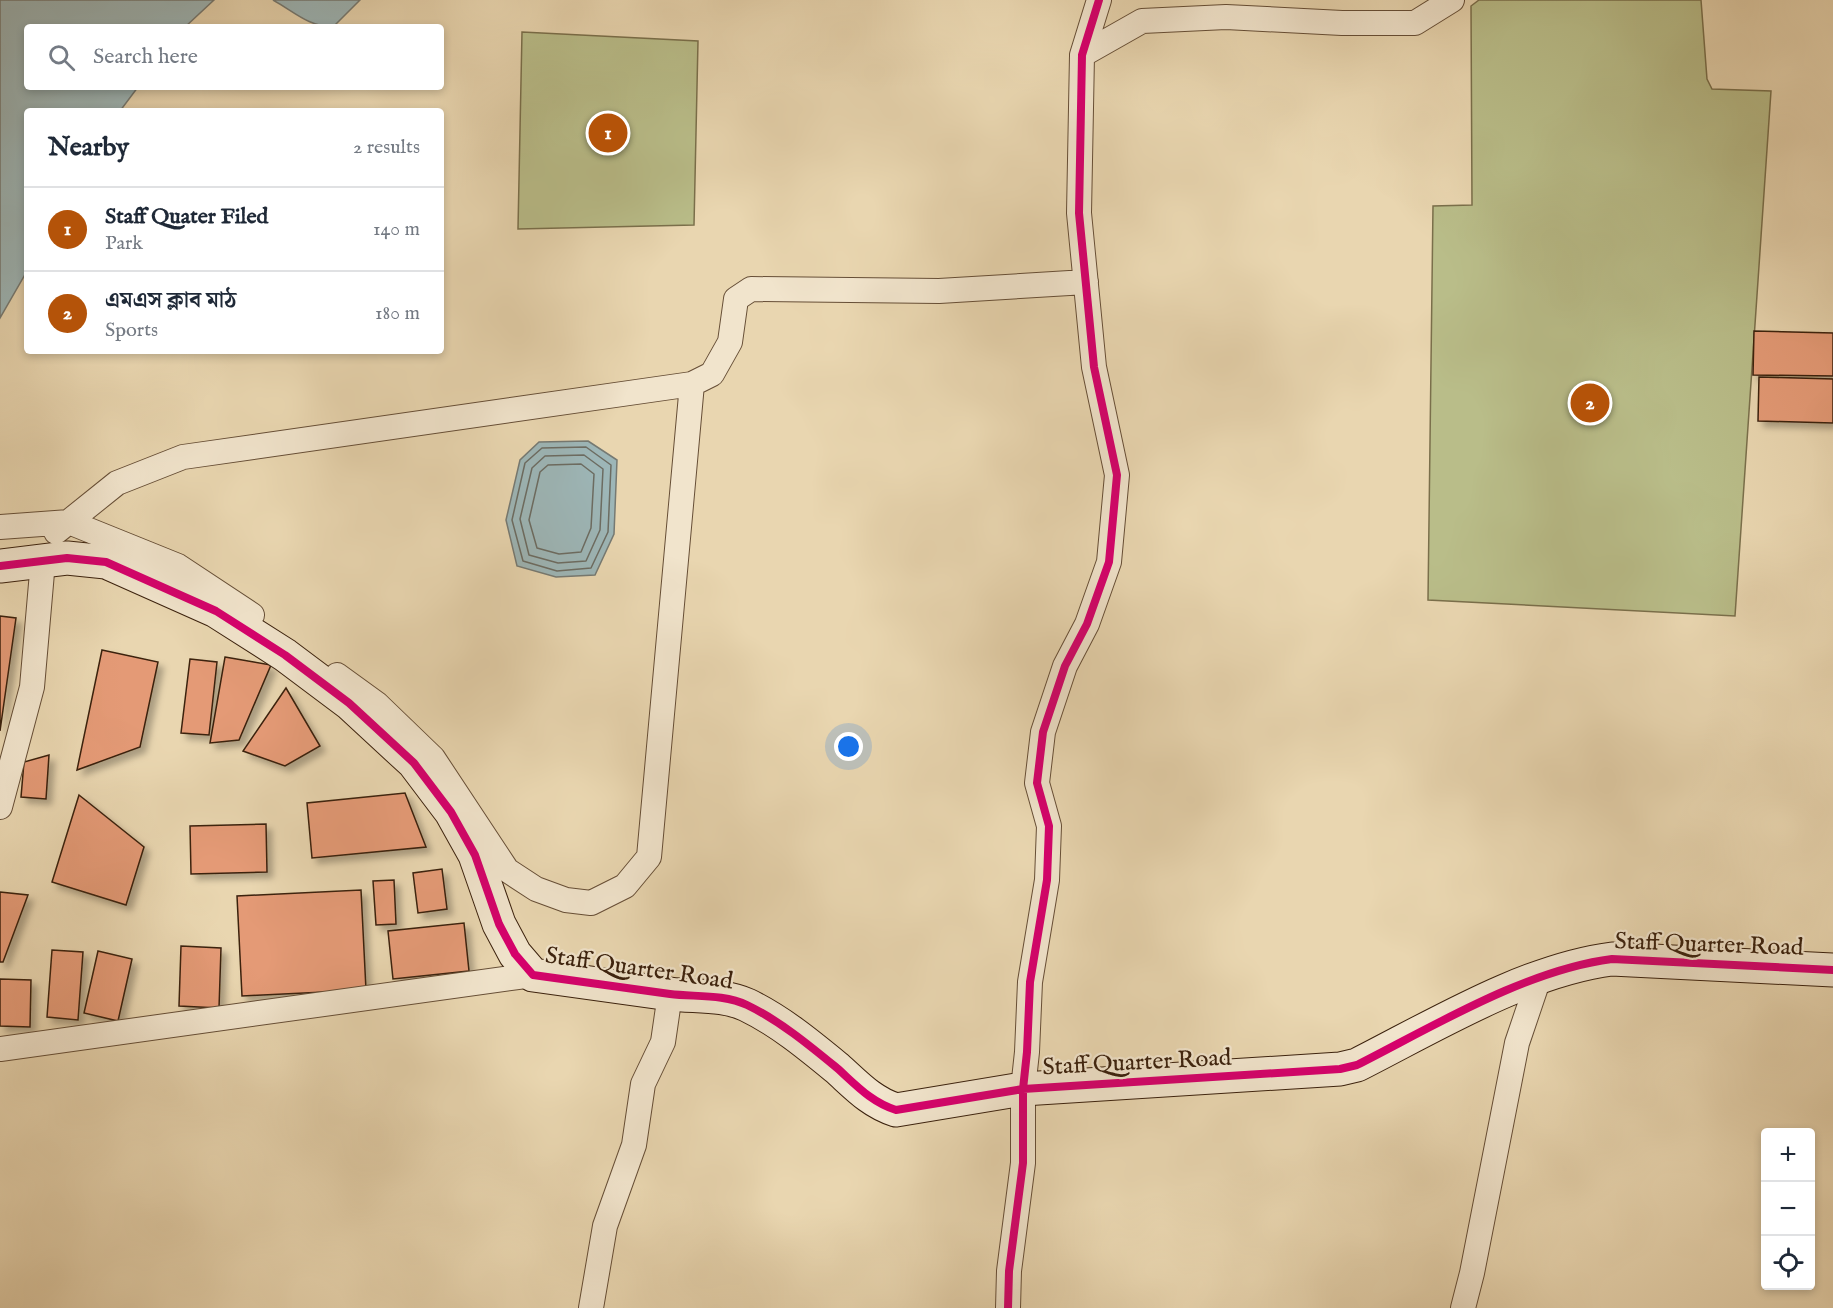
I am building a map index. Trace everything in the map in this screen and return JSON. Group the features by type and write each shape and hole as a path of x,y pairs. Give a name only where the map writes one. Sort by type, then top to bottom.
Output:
{"street":[{"path":"1008,1308 1009,1271 1023,1163 1023,1089 1030,981 1047,880 1049,826 1037,783 1043,732 1065,666 1087,624 1109,562 1117,475 1095,367 1079,213 1082,55 1099,0"},
{"path":"1082,55 1142,21 1226,17 1341,23 1415,23 1452,0"},
{"path":"63,527 117,483 183,457 692,384 712,374 730,342 736,298 751,289 939,291 1086,282"},
{"path":"0,527 63,527 178,566 316,659 377,704 433,758 507,870 536,889 566,900 591,903 625,886 649,857 692,384"},
{"name":"Staff Quarter Road","path":"0,566 66,558 106,562 216,611 285,655 349,704 414,763 451,812 475,855 499,924 515,954 533,975 670,994 731,999 746,1004 783,1025 837,1068 868,1098 882,1106 896,1110 1023,1089 1340,1069 1357,1065 1495,996 1583,963 1612,959 1833,970"},
{"path":"0,807 32,687 43,561"},
{"path":"0,1049 533,975"},
{"path":"1462,1308 1472,1273 1517,1043 1539,978"},
{"path":"591,1308 605,1226 634,1145 643,1084 663,1042 670,994"}],"green space":[{"path":"1479,0 1701,0 1707,79 1712,89 1771,91 1735,616 1428,600 1433,206 1472,205 1471,6"},
{"path":"522,32 698,41 694,225 518,229"}],"water":[{"path":"0,0 214,0 188,24 24,24 24,90 136,90 122,108 24,108 24,276 0,318"},
{"path":"273,0 360,0 336,24 316,24"},
{"path":"588,441 617,460 614,534 595,575 556,577 517,566 506,520 520,460 539,442"}],"building":[{"path":"1754,331 1833,333 1833,376 1753,375"},
{"path":"1759,377 1833,379 1833,423 1758,421"},
{"path":"0,616 16,618 0,731"},
{"path":"102,650 158,662 140,747 77,770"},
{"path":"225,657 271,665 239,740 210,743"},
{"path":"190,659 217,662 209,735 181,733"},
{"path":"286,688 320,746 285,766 243,751"},
{"path":"49,755 46,799 21,797 24,762"},
{"path":"405,793 426,847 312,858 307,803"},
{"path":"79,795 144,847 126,905 52,882"},
{"path":"266,824 267,872 191,874 190,826"},
{"path":"442,869 447,909 418,913 413,873"},
{"path":"394,880 396,924 376,925 373,881"},
{"path":"361,890 366,990 242,996 237,896"},
{"path":"0,892 28,895 3,962 0,962"},
{"path":"464,923 469,971 393,979 388,931"},
{"path":"181,946 221,948 219,1008 179,1006"},
{"path":"52,950 83,952 78,1020 47,1017"},
{"path":"98,951 132,959 118,1021 84,1013"},
{"path":"0,979 31,980 30,1027 0,1026"}],"cycle path":[{"path":"1008,1308 1009,1271 1023,1163 1023,1089 1030,982 1047,880 1049,826 1037,783 1043,732 1065,666 1087,624 1109,562 1117,475 1094,367 1079,213 1082,55 1099,0"},
{"path":"0,566 67,558 106,562 216,611 285,655 349,703 414,763 451,812 475,855 499,924 515,954 533,975 738,1001 783,1026 871,1098 896,1110 1023,1089 1340,1069 1357,1065 1449,1017 1514,987 1580,965 1612,959 1833,970"}],"place":[{"name":"Staff Quater Filed","path":"608,133"},
{"name":"এমএস ক্লাব মাঠ","path":"1590,403"}]}
